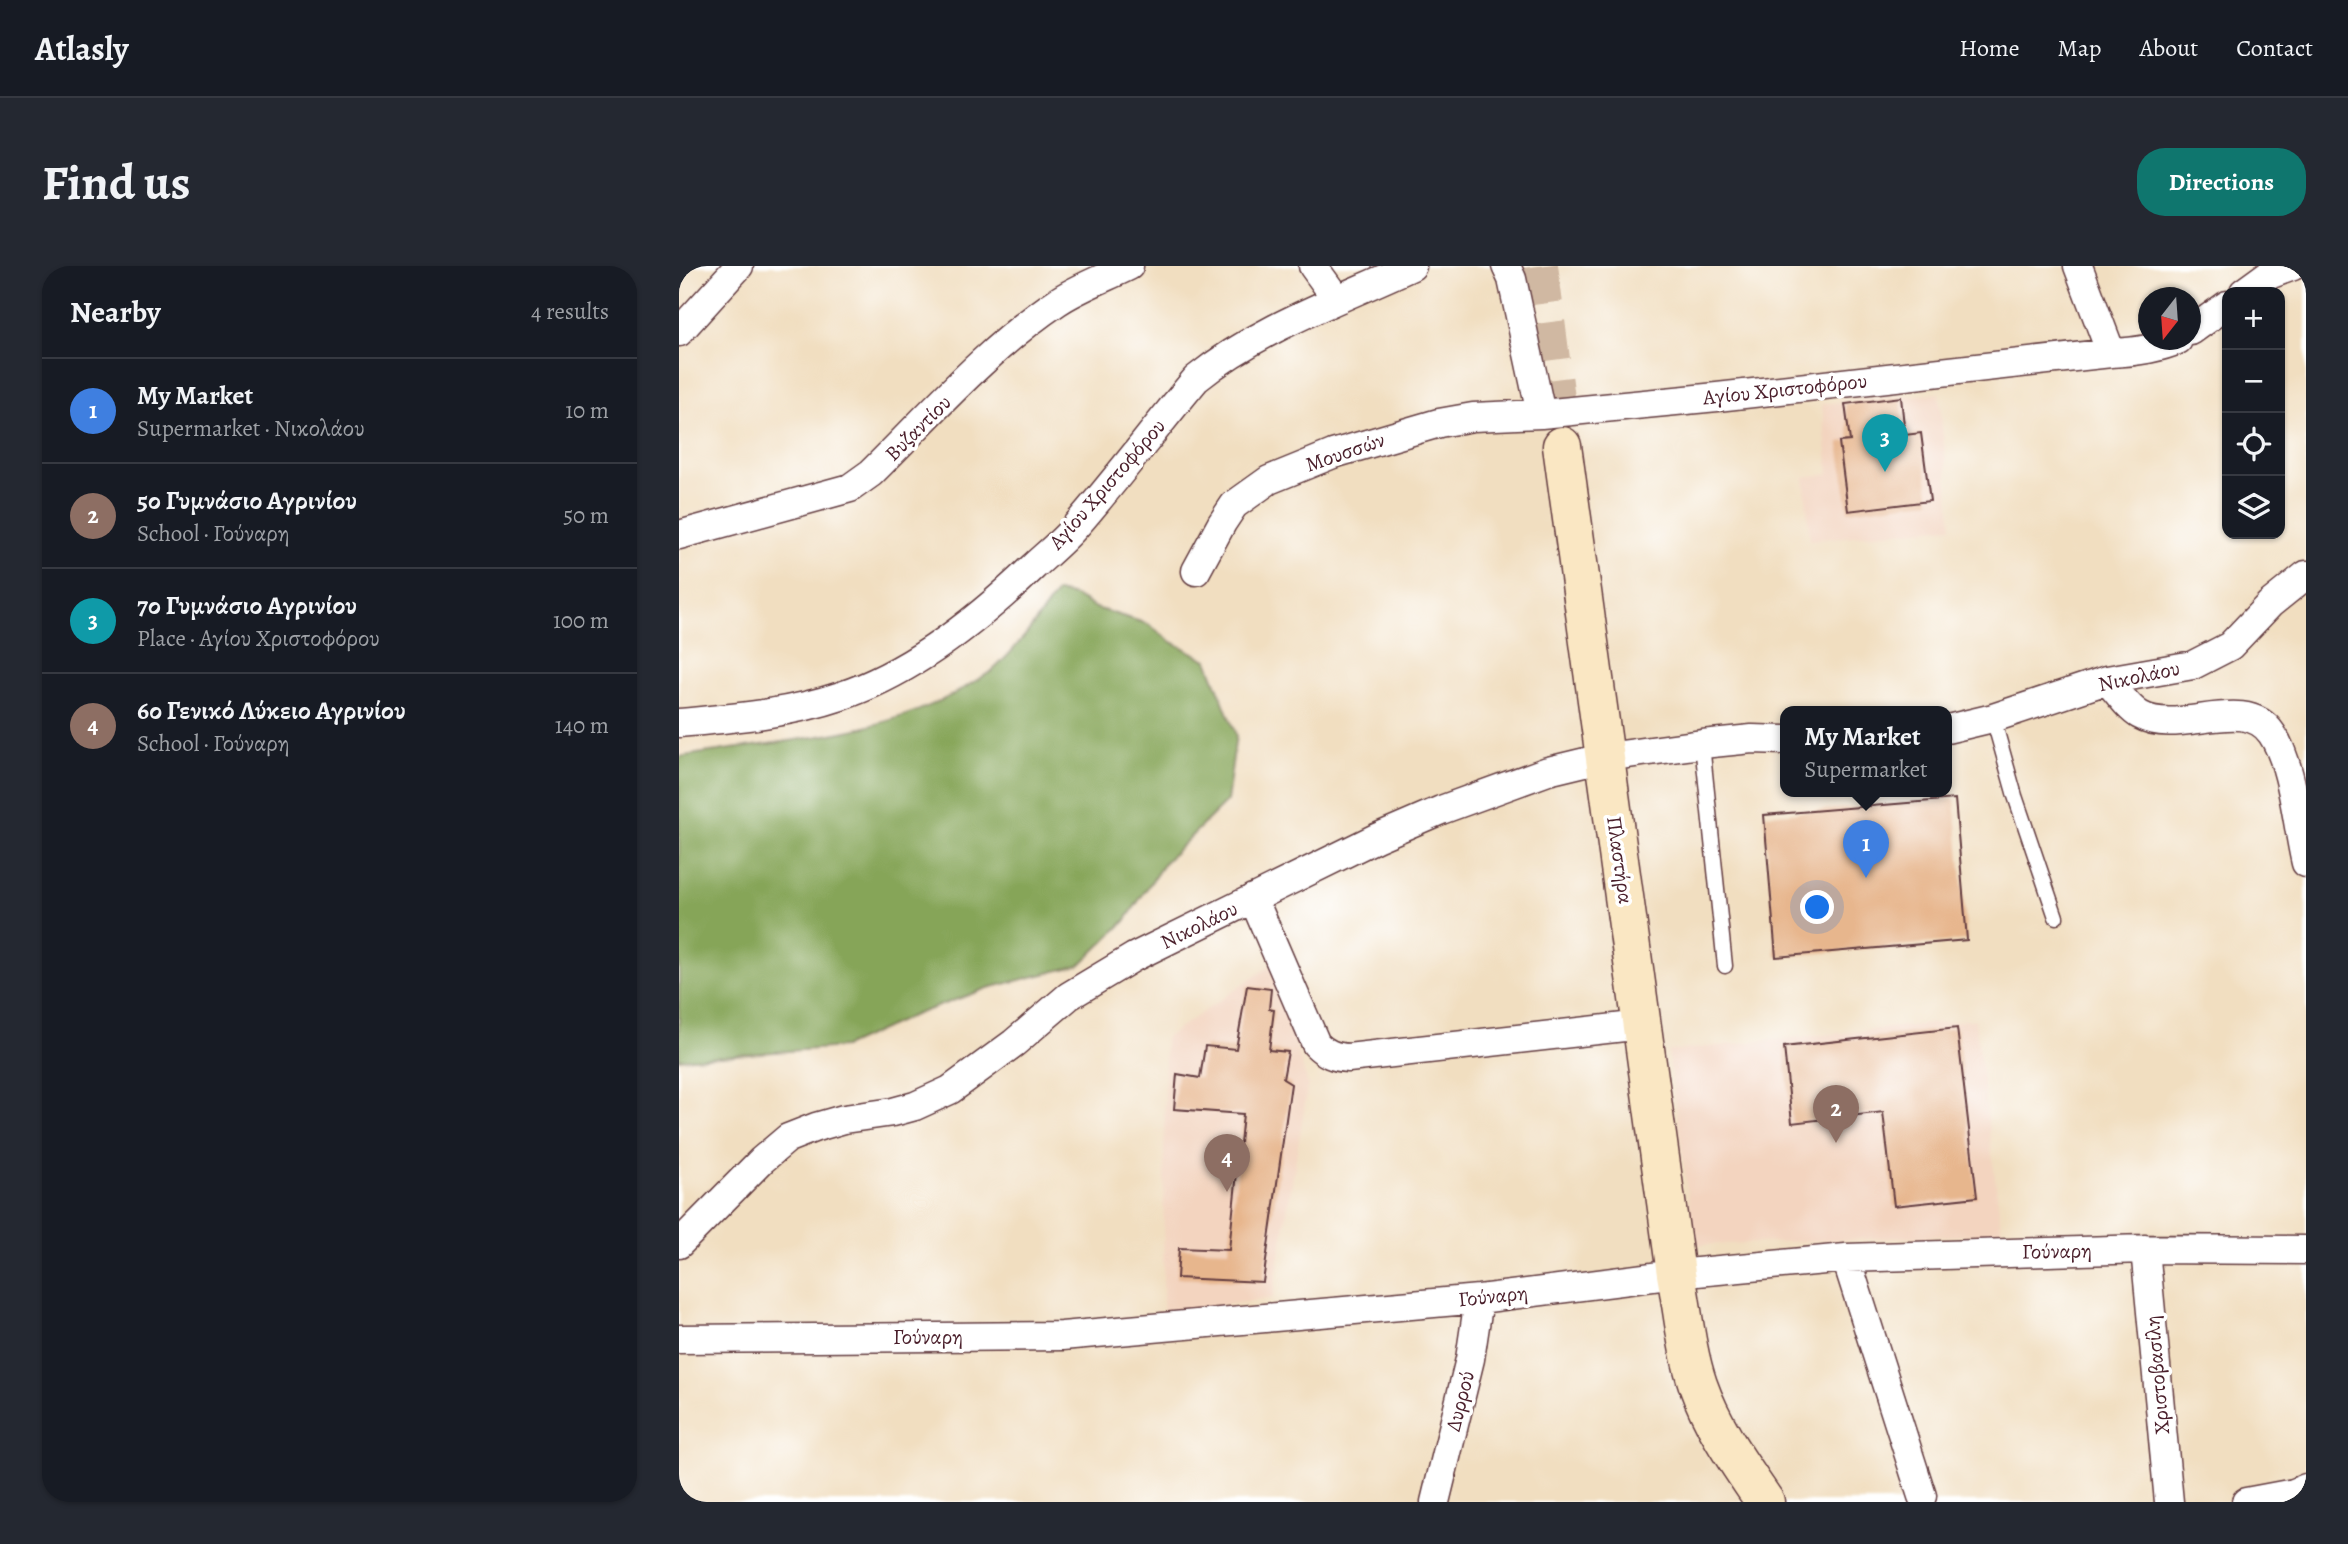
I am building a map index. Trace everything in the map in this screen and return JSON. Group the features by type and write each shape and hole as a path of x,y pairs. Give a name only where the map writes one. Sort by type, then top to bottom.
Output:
{"main road":[{"name":"Πλαστήρα","path":"1562,446 1676,1274"},
{"path":"1676,1274 1698,1384 1713,1420 1765,1502"}],"street":[{"path":"679,332 739,266"},
{"name":"Βυζαντίου","path":"679,535 849,488 871,474 995,351 1035,317 1060,300 1129,266"},
{"path":"1313,266 1336,298"},
{"name":"Αγίου Χριστοφόρου","path":"679,723 778,712 842,696 930,651 1000,599 1074,529 1196,379 1220,360 1336,298 1412,266"},
{"path":"1506,266 1512,279 1541,414"},
{"path":"2078,266 2111,353"},
{"path":"2251,287 2266,276 2293,266"},
{"path":"2201,323 2222,309"},
{"name":"Αγίου Χριστοφόρου","path":"1541,414 2142,350"},
{"name":"Μουσσών","path":"1196,571 1234,505 1269,480 1333,454 1439,424 1473,417 1541,414"},
{"name":"Νικολάου","path":"1952,728 1993,718 2107,680 2193,665 2230,646 2270,604 2306,575"},
{"path":"2107,680 2139,715 2152,719 2168,722 2227,715 2242,716 2267,727 2280,749 2286,768 2306,863"},
{"name":"Νικολάου","path":"679,1244 762,1160 788,1138 845,1119 915,1106 950,1090 1014,1043 1069,996 1134,957 1376,838 1441,810 1548,771 1606,757 1702,744 1752,739 1780,740"},
{"path":"1253,898 1316,1044 1336,1058 1348,1059 1642,1026"},
{"name":"Γούναρη","path":"679,1339 1062,1336 1479,1299 1676,1274 1846,1258 2145,1249 2306,1250"},
{"name":"Χριστοβασίλη","path":"2145,1249 2169,1502"},
{"path":"1846,1258 1922,1496"},
{"name":"Δυρρού","path":"1435,1502 1470,1359 1479,1299"},
{"path":"2246,1502 2294,1493 2306,1488"}],"lane":[{"path":"1993,718 2015,796 2056,916"},
{"path":"1702,744 1725,966"}],"shaded area":[{"path":"1939,393 1952,527 1810,540 1804,477 1829,474 1822,404"},
{"path":"1271,965 1308,1085 1273,1298 1163,1314 1165,1038"},
{"path":"1975,1019 2002,1234 1695,1245 1668,1051"}],"green space":[{"path":"1057,592 1075,596 1096,608 1148,624 1172,642 1207,660 1236,735 1227,801 1164,863 1125,921 1080,965 988,988 914,1015 844,1047 679,1059 679,757 863,728 933,704 993,670 1019,643"}],"building":[{"path":"1901,397 1905,435 1921,433 1930,501 1848,511 1839,442 1850,441 1845,404"},
{"path":"1955,799 1967,940 1776,957 1764,815"},
{"path":"1247,986 1271,989 1269,1009 1274,1010 1269,1050 1288,1052 1283,1079 1291,1084 1263,1282 1177,1278 1179,1248 1229,1250 1243,1114 1174,1109 1177,1074 1200,1078 1205,1046 1236,1049"},
{"path":"1957,1028 1977,1197 1894,1206 1883,1112 1792,1123 1784,1047"}],"tunnel":[{"path":"1539,266 1562,446"}],"place":[{"name":"7ο Γυμνάσιο Αγρινίου","path":"1885,472"},
{"name":"My Market","path":"1866,878"},
{"name":"5ο Γυμνάσιο Αγρινίου","path":"1836,1143"},
{"name":"6ο Γενικό Λύκειο Αγρινίου","path":"1227,1192"}]}
